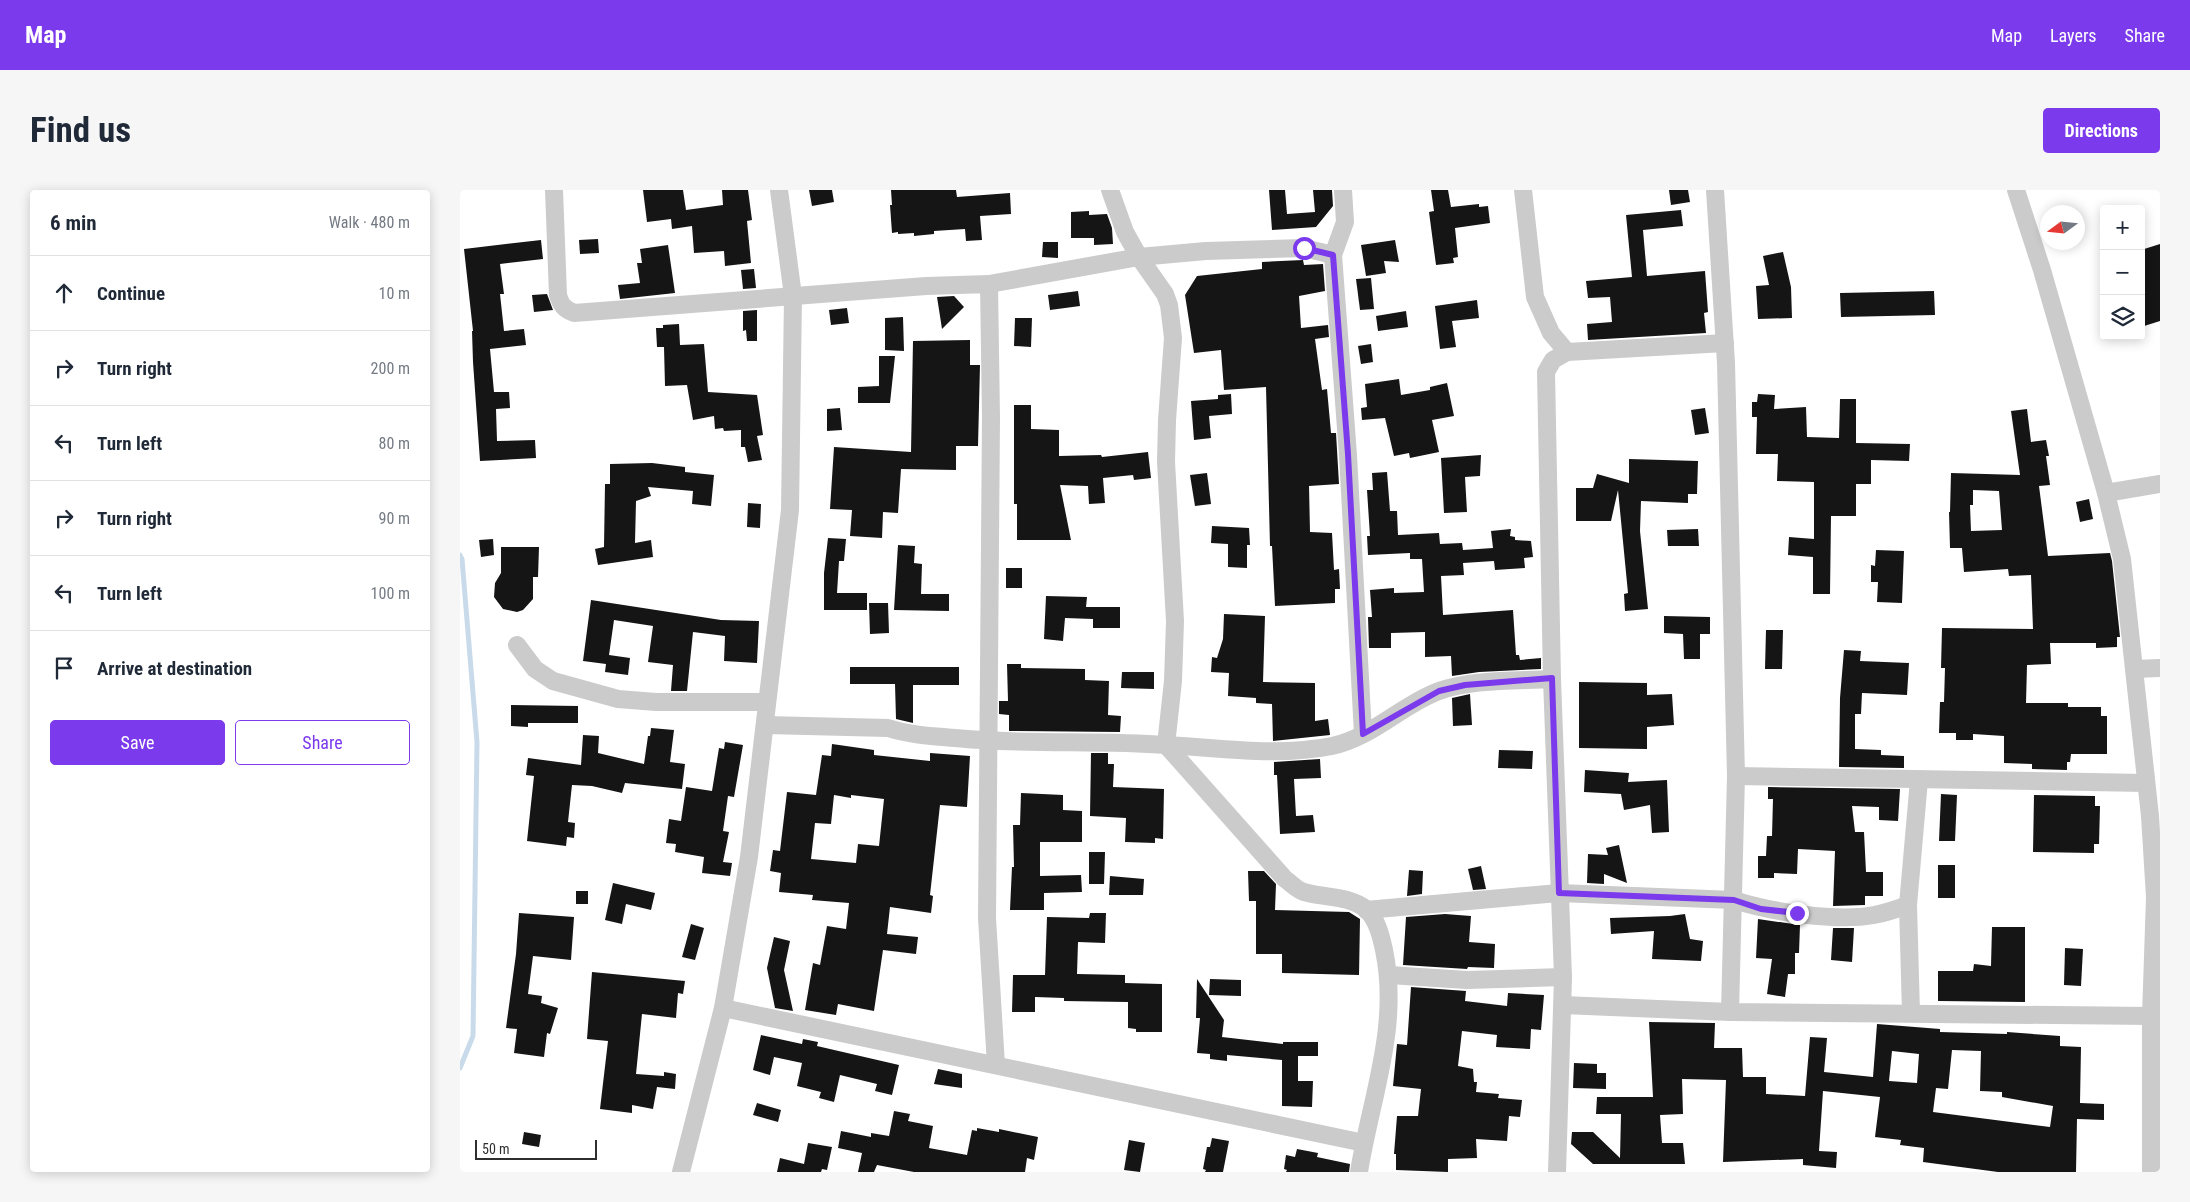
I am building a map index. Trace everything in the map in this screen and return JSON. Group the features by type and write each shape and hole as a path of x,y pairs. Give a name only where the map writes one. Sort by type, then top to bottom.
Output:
{"street":[{"path":"554,190 558,294 561,304 566,310 574,313 943,285 989,284 1139,257 1206,251 1304,248 1333,255"},
{"path":"681,1172 723,1008 749,857 790,510 793,296 779,190"},
{"path":"1110,190 1125,232 1139,257 1165,294 1169,305 1173,338 1166,462 1175,621 1173,681 1166,745 1285,879 1302,892 1351,900 1366,910 1380,931 1389,975 1390,1015 1379,1082 1364,1143 1360,1172"},
{"path":"1343,190 1345,222 1333,255 1348,454 1363,734"},
{"path":"1523,190 1535,297 1551,333 1567,352"},
{"path":"1715,190 1724,343 1736,776 1730,1012"},
{"path":"2016,190 2042,270 2106,493 2122,559 2146,783 2155,897 2151,1016 2151,1172"},
{"path":"989,284 991,428 987,918 996,1065"},
{"path":"1557,1172 1563,977 1552,678 1546,372 1553,360 1567,352 1724,343"},
{"path":"2106,493 2160,484"},
{"path":"517,645 535,669 553,681 618,699 656,702 768,702"},
{"path":"2134,670 2160,668"},
{"path":"766,725 888,728 906,734 987,741 1166,745 1228,751 1297,751 1333,746 1363,734 1439,691 1465,685 1552,678"},
{"path":"1736,776 2146,783"},
{"path":"1911,1013 1908,906 1919,780"},
{"path":"1366,910 1559,893 1734,900 1761,909 1846,917 1874,915 1908,906"},
{"path":"1389,975 1467,980 1563,977"},
{"path":"1563,1005 1730,1012 2151,1016"},
{"path":"723,1008 1364,1143"}],"building":[{"path":"643,190 683,190 686,210 723,205 722,190 748,190 752,220 747,221 751,263 725,266 724,251 694,253 692,226 672,229 671,219 647,222"},
{"path":"809,190 832,190 834,202 812,206"},
{"path":"891,190 956,190 957,197 1010,193 1011,214 980,216 982,240 966,241 965,229 934,231 934,234 914,236 914,233 892,233"},
{"path":"1269,190 1285,190 1287,214 1315,212 1313,190 1332,190 1333,206 1316,227 1272,230"},
{"path":"1431,190 1448,190 1451,207 1479,204 1479,207 1488,206 1490,223 1455,228 1458,257 1453,258 1454,263 1436,265 1429,212 1434,211"},
{"path":"1669,190 1688,190 1690,202 1671,205"},
{"path":"1681,210 1683,226 1643,230 1647,276 1705,271 1708,312 1704,313 1706,333 1588,340 1587,324 1612,322 1610,297 1588,298 1586,281 1632,277 1626,215"},
{"path":"1089,211 1089,215 1107,214 1112,228 1113,244 1094,245 1094,238 1071,238 1071,212"},
{"path":"598,239 599,253 580,254 579,240"},
{"path":"541,240 543,259 500,264 504,294 500,294 504,331 524,329 526,345 490,349 494,392 509,392 510,408 496,409 497,441 535,440 536,458 480,461 473,362 473,331 464,249"},
{"path":"1395,240 1399,262 1384,261 1386,273 1366,276 1361,245"},
{"path":"1043,242 1058,242 1058,258 1042,257"},
{"path":"2160,244 2160,321 2145,326 2145,250"},
{"path":"668,245 675,293 620,299 618,285 640,283 637,263 642,263 640,249"},
{"path":"1783,252 1791,287 1792,318 1758,319 1756,286 1769,285 1763,256"},
{"path":"1303,260 1304,265 1323,264 1325,291 1299,296 1301,328 1328,325 1329,337 1315,339 1322,390 1327,389 1331,433 1336,433 1339,484 1309,486 1310,532 1332,533 1334,570 1339,569 1340,589 1335,589 1335,603 1275,606 1272,546 1270,546 1266,387 1224,390 1221,350 1194,353 1185,295 1197,276 1262,269 1262,262"},
{"path":"754,269 756,288 743,289 741,270"},
{"path":"1371,278 1374,309 1360,310 1356,279"},
{"path":"1078,291 1080,306 1050,310 1048,295"},
{"path":"1934,291 1935,315 1841,317 1840,293"},
{"path":"547,294 553,310 534,312 532,295"},
{"path":"954,296 964,307 942,329 937,297"},
{"path":"1477,300 1479,318 1452,321 1456,347 1440,349 1435,306"},
{"path":"847,308 849,323 831,325 829,310"},
{"path":"757,310 757,341 747,341 746,330 743,331 743,311"},
{"path":"1406,311 1408,327 1378,331 1376,316"},
{"path":"903,317 904,351 885,350 885,318"},
{"path":"1015,318 1032,318 1031,347 1014,346"},
{"path":"679,324 680,345 704,344 708,392 757,395 763,435 757,436 762,460 748,462 745,447 741,447 741,430 724,431 723,428 715,429 714,416 693,420 687,385 665,386 664,347 657,347 656,328 663,328 663,325"},
{"path":"970,340 970,365 980,365 978,446 956,446 956,470 901,469 898,513 883,512 882,538 850,536 852,510 830,509 834,447 911,452 913,341"},
{"path":"1371,344 1373,362 1361,364 1358,346"},
{"path":"879,356 895,356 890,403 858,403 858,387 879,386"},
{"path":"1399,379 1401,395 1430,390 1430,387 1447,383 1454,416 1432,420 1439,452 1410,458 1409,453 1394,456 1385,418 1362,420 1361,408 1367,407 1365,384"},
{"path":"1231,394 1232,414 1209,416 1211,438 1194,440 1191,401 1218,399 1218,395"},
{"path":"1758,394 1775,395 1774,409 1806,407 1807,437 1839,438 1840,399 1856,399 1856,443 1910,444 1909,461 1871,460 1871,484 1856,484 1856,516 1831,516 1830,594 1813,594 1813,557 1788,555 1789,537 1814,539 1814,482 1777,481 1778,454 1756,454 1757,417 1752,417 1752,402 1757,402"},
{"path":"1014,405 1031,405 1031,429 1059,430 1059,456 1101,455 1102,457 1148,452 1151,478 1134,480 1133,475 1103,478 1105,503 1089,504 1088,486 1060,485 1071,540 1017,540 1017,504 1014,504"},
{"path":"840,408 842,430 827,431 827,409"},
{"path":"1705,408 1709,433 1695,435 1691,410"},
{"path":"2027,409 2031,442 2046,440 2049,456 2046,456 2050,485 2039,486 2048,556 2110,553 2112,561 2120,637 2117,637 2117,647 2096,648 2096,643 2050,643 2051,664 2027,665 2026,703 2068,703 2068,707 2101,707 2101,716 2107,716 2107,754 2071,754 2070,762 2067,762 2067,770 2032,769 2032,764 2004,763 2004,736 1973,734 1973,740 1956,740 1956,733 1939,733 1940,702 1944,702 1945,668 1941,668 1942,628 2033,629 2031,575 2009,576 2008,569 1964,572 1962,548 1950,548 1951,473 2020,475 2011,411","holes":["1973,490 1999,491 2002,530 1971,531 1970,505 1973,505"]},
{"path":"1481,455 1480,476 1465,477 1467,512 1444,513 1441,458"},
{"path":"1629,459 1698,461 1697,494 1688,494 1688,503 1641,501 1640,531 1648,609 1625,611 1624,594 1628,593 1618,490 1611,521 1576,521 1576,488 1593,488 1597,474 1629,483"},
{"path":"652,463 685,467 685,472 714,475 711,506 692,504 693,491 648,487 651,496 636,501 635,543 651,540 653,557 598,565 595,549 604,547 605,484 610,484 610,464"},
{"path":"1387,472 1390,511 1397,511 1398,535 1439,533 1440,544 1462,543 1463,550 1493,548 1491,531 1511,529 1510,536 1515,537 1515,540 1531,541 1533,557 1524,558 1525,568 1495,570 1494,561 1463,563 1464,575 1441,576 1443,615 1513,610 1516,655 1519,655 1520,660 1541,658 1541,669 1479,672 1452,676 1451,656 1425,657 1425,632 1391,633 1391,648 1369,648 1368,617 1372,617 1370,590 1394,588 1394,593 1424,592 1422,559 1410,559 1410,553 1368,555 1367,536 1370,536 1367,490 1373,490 1372,473"},
{"path":"1207,473 1211,504 1195,506 1190,475"},
{"path":"2089,499 2093,519 2080,522 2076,502"},
{"path":"748,503 761,504 760,528 747,527"},
{"path":"1212,526 1249,528 1250,545 1247,545 1247,568 1228,567 1228,544 1211,543"},
{"path":"1698,529 1699,546 1668,546 1667,530"},
{"path":"828,538 846,539 844,561 839,561 837,593 867,593 867,610 824,610 824,573"},
{"path":"493,539 494,555 481,557 479,540"},
{"path":"898,545 915,546 914,563 922,564 921,594 949,594 949,611 894,610"},
{"path":"501,547 539,547 538,577 533,577 533,599 523,610 517,612 503,609 494,597 495,583 501,573"},
{"path":"1876,550 1904,551 1902,603 1877,602 1878,582 1871,582 1871,565 1875,566"},
{"path":"1006,568 1022,568 1022,588 1006,588"},
{"path":"1046,596 1087,597 1086,607 1120,607 1120,628 1093,628 1093,619 1065,618 1063,641 1044,639"},
{"path":"591,600 721,620 759,621 757,663 724,661 725,636 693,632 687,691 671,691 673,665 648,662 653,626 614,620 609,655 630,658 628,675 605,672 606,664 583,661"},
{"path":"869,603 888,603 889,633 870,634"},
{"path":"1224,614 1265,616 1263,682 1315,683 1315,721 1328,719 1330,735 1273,741 1272,704 1256,703 1256,698 1228,696 1229,673 1211,672 1212,657 1217,658 1223,639"},
{"path":"1664,616 1710,617 1710,634 1700,634 1700,659 1684,659 1683,634 1664,633"},
{"path":"1766,630 1783,630 1782,669 1765,669"},
{"path":"1844,650 1861,651 1860,661 1909,663 1907,695 1862,693 1861,714 1855,714 1855,749 1881,750 1881,755 1904,756 1904,768 1839,767 1840,698"},
{"path":"1007,664 1021,664 1021,668 1085,669 1085,680 1109,681 1108,715 1121,716 1120,732 1009,731 1009,715 999,714 999,701 1008,701"},
{"path":"850,667 959,667 959,685 913,685 913,723 896,719 895,684 850,684"},
{"path":"1122,672 1154,672 1154,689 1121,688"},
{"path":"1579,682 1647,683 1647,695 1672,694 1674,725 1647,727 1647,749 1579,748"},
{"path":"1470,694 1472,725 1453,726 1452,698"},
{"path":"511,705 578,706 578,723 528,723 528,727 511,726"},
{"path":"651,728 674,730 670,762 685,764 682,789 625,783 622,793 592,786 572,785 568,822 575,823 574,838 567,837 566,846 527,841 534,776 526,775 528,758 581,765 583,735 599,736 598,753 644,764"},
{"path":"725,742 743,745 734,797 728,796 723,831 729,832 723,862 732,863 730,876 702,873 704,857 675,852 676,844 666,843 669,819 681,821 686,787 712,791 719,748 724,749"},
{"path":"832,744 874,750 874,755 930,761 930,753 970,756 967,807 940,805 930,895 933,896 931,913 890,907 887,934 918,937 916,954 883,950 874,1011 838,1004 836,1015 805,1010 813,963 820,965 827,926 846,929 849,903 812,900 813,895 779,892 781,873 770,871 773,850 780,851 787,792 816,795 822,755 831,756","holes":["834,795 851,798 851,795 884,799 879,846 858,844 856,863 811,859 815,823 831,824"]},
{"path":"1499,750 1533,751 1532,769 1498,768"},
{"path":"1091,753 1108,753 1108,764 1114,764 1113,787 1164,789 1163,839 1155,838 1155,843 1125,842 1126,818 1090,816"},
{"path":"1320,759 1321,778 1294,779 1296,816 1313,815 1315,832 1280,834 1277,775 1274,775 1274,762"},
{"path":"1585,770 1629,773 1628,782 1667,780 1669,832 1652,833 1650,805 1624,810 1621,794 1584,792"},
{"path":"1768,787 1900,789 1898,821 1879,820 1879,807 1852,806 1855,832 1864,832 1866,872 1883,872 1883,896 1865,896 1865,905 1833,906 1835,851 1798,849 1797,874 1774,873 1774,878 1758,878 1758,856 1766,856 1767,836 1772,836 1773,799 1768,799"},
{"path":"1021,793 1063,795 1063,810 1082,811 1082,842 1040,842 1040,876 1081,875 1082,892 1044,893 1044,910 1010,910 1012,867 1014,867 1013,825 1020,825"},
{"path":"1941,794 1957,795 1955,841 1939,841"},
{"path":"2034,795 2095,796 2095,806 2100,806 2099,844 2094,844 2094,853 2033,852"},
{"path":"1619,845 1627,883 1604,874 1604,884 1587,883 1588,854 1608,855 1606,848"},
{"path":"1089,852 1105,852 1104,884 1089,884"},
{"path":"1938,865 1955,865 1955,898 1938,898"},
{"path":"1481,866 1486,889 1473,890 1468,869"},
{"path":"1409,870 1423,871 1422,894 1407,896"},
{"path":"1248,871 1264,871 1276,884 1275,910 1349,912 1360,919 1359,975 1282,973 1282,954 1256,954 1256,901 1249,901"},
{"path":"1110,876 1144,879 1143,895 1109,895"},
{"path":"613,883 655,893 651,910 626,904 622,924 605,920"},
{"path":"576,891 588,891 588,904 576,904"},
{"path":"519,913 574,917 571,960 533,956 528,994 542,996 541,1003 558,1008 550,1034 547,1033 544,1057 514,1053 517,1029 506,1028 516,954"},
{"path":"1090,913 1106,913 1105,943 1078,942 1077,974 1125,975 1125,983 1162,984 1162,1032 1136,1032 1136,1029 1128,1028 1128,1002 1064,1001 1064,998 1035,997 1035,1012 1012,1012 1013,975 1045,975 1047,917 1089,918"},
{"path":"1445,914 1471,916 1469,942 1495,944 1494,968 1468,967 1467,969 1403,965 1406,917"},
{"path":"1685,914 1690,939 1703,941 1701,961 1652,959 1654,931 1611,934 1610,918"},
{"path":"1758,919 1800,925 1799,953 1795,953 1795,974 1788,974 1785,997 1767,994 1772,959 1756,958"},
{"path":"691,924 704,928 695,960 682,957"},
{"path":"1992,927 2025,927 2025,1002 1938,1001 1938,971 1973,971 1974,964 1991,966"},
{"path":"1833,928 1854,928 1852,962 1831,960"},
{"path":"774,937 790,941 784,970 793,1011 775,1008 767,968"},
{"path":"2065,948 2083,949 2081,986 2064,985"},
{"path":"592,972 685,981 683,994 678,993 676,1018 642,1014 636,1074 664,1076 664,1072 676,1074 675,1089 657,1087 653,1109 632,1105 632,1113 600,1109 608,1041 587,1039"},
{"path":"1197,979 1224,1020 1222,1037 1283,1044 1283,1042 1318,1042 1318,1056 1298,1056 1298,1081 1313,1081 1312,1107 1282,1106 1282,1060 1227,1055 1227,1061 1210,1059 1210,1054 1197,1053 1200,1018 1196,1018"},
{"path":"1210,979 1241,980 1241,996 1209,995"},
{"path":"1411,987 1466,991 1465,1001 1507,1006 1508,993 1544,995 1541,1030 1531,1029 1530,1049 1496,1047 1497,1035 1462,1031 1458,1066 1473,1069 1474,1082 1477,1082 1476,1092 1499,1094 1498,1098 1522,1100 1520,1117 1509,1116 1507,1141 1476,1139 1477,1158 1448,1159 1448,1172 1396,1170 1396,1154 1394,1154 1397,1116 1418,1116 1421,1089 1393,1086 1397,1044 1407,1045"},
{"path":"1649,1022 1715,1023 1714,1048 1742,1048 1743,1077 1766,1077 1766,1094 1805,1096 1810,1037 1827,1038 1824,1072 1873,1077 1877,1024 1940,1029 1940,1032 2007,1034 2007,1032 2060,1036 2060,1046 2081,1047 2080,1103 2104,1104 2104,1120 2077,1119 2076,1172 1998,1172 1923,1162 1924,1148 1900,1145 1901,1140 1875,1137 1880,1097 1823,1091 1819,1151 1837,1152 1836,1168 1803,1165 1803,1159 1723,1162 1726,1080 1682,1079 1683,1114 1660,1115 1662,1143 1683,1143 1685,1164 1593,1164 1571,1144 1572,1132 1593,1132 1620,1158 1621,1114 1596,1114 1597,1097 1653,1097","holes":["1952,1050 1981,1051 1980,1091 2002,1092 2002,1097 2053,1106 2050,1127 1933,1112 1936,1088 1948,1089","1892,1051 1919,1054 1917,1083 1889,1081"]},
{"path":"761,1035 802,1044 803,1039 818,1042 817,1046 899,1065 892,1095 875,1091 877,1084 840,1075 834,1102 819,1098 821,1092 797,1086 802,1063 774,1057 770,1075 753,1070"},
{"path":"1574,1063 1597,1064 1597,1073 1606,1073 1606,1089 1573,1088"},
{"path":"938,1069 962,1074 962,1088 934,1084"},
{"path":"757,1103 781,1110 778,1122 753,1115"},
{"path":"894,1111 910,1114 908,1121 933,1126 929,1148 967,1155 972,1130 977,1131 977,1128 999,1132 999,1129 1038,1137 1034,1160 1027,1158 1025,1172 914,1172 877,1165 874,1172 858,1172 862,1153 838,1148 841,1131 871,1137 871,1133 889,1136"},
{"path":"524,1132 541,1135 539,1147 522,1144"},
{"path":"1212,1138 1229,1141 1223,1172 1205,1172 1206,1170 1203,1169 1207,1147 1210,1147"},
{"path":"1129,1140 1145,1143 1140,1172 1124,1170"},
{"path":"808,1143 832,1147 827,1170 822,1169 821,1172 777,1172 780,1158 804,1164"},
{"path":"1297,1149 1318,1153 1317,1157 1350,1164 1349,1172 1286,1172 1287,1170 1284,1169 1286,1155 1295,1157"}],"waterway":[{"path":"460,555 462,559 477,742 473,1036 460,1068"}],"route":[{"path":"1304,248 1333,255 1348,454 1351,541 1363,734 1439,691 1465,685 1552,678 1559,893 1734,900 1761,909 1797,913"}]}
